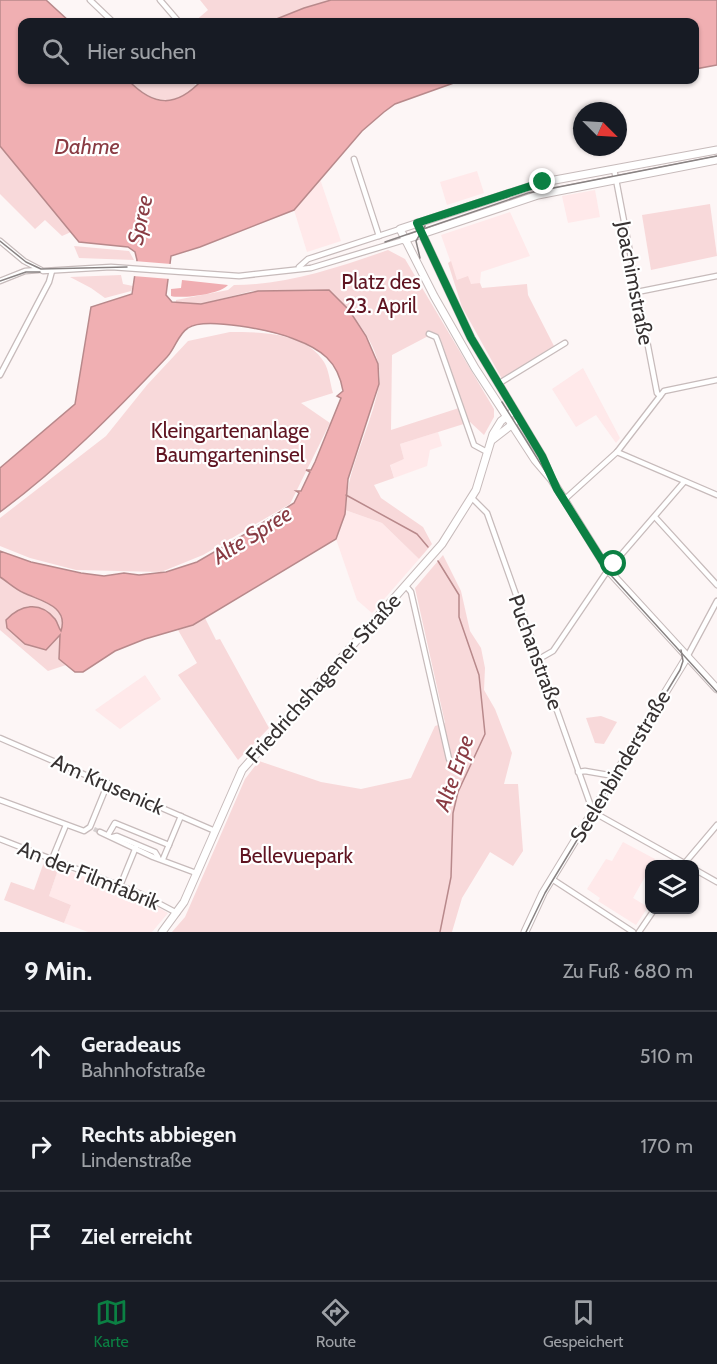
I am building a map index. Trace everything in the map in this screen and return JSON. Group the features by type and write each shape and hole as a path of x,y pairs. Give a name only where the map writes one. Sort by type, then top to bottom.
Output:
{"main road":[{"path":"717,150 522,188 400,229 442,311 507,416 515,422 542,456 552,480 608,570 717,689"},
{"path":"404,240 538,195 717,160"},
{"path":"417,223 471,338 514,411 515,422"},
{"name":"Friedrichshagener Straße","path":"162,932 177,913 247,763 442,544 472,498 482,474 490,442 501,421 514,411"},
{"path":"490,442 515,422"},
{"name":"Seelenbinderstraße","path":"525,932 552,879 687,657"}],"street":[{"path":"90,0 109,18"},
{"path":"160,0 176,18"},
{"path":"354,159 379,236"},
{"name":"Joachimstraße","path":"614,169 637,292 660,396"},
{"path":"296,268 308,259 400,229"},
{"path":"0,240 18,256 43,271"},
{"path":"0,281 30,270 52,271 101,267 239,276 322,265 404,240"},
{"path":"16,274 21,265 18,256"},
{"path":"0,375 49,282 52,271"},
{"path":"637,292 717,276"},
{"path":"429,334 436,337 474,446 487,452"},
{"path":"498,384 565,342"},
{"path":"564,500 617,452 664,391 717,380"},
{"path":"617,452 717,495"},
{"path":"539,659 553,651 608,570 684,482"},
{"name":"Puchanstraße","path":"472,498 482,505 487,513 593,812"},
{"path":"655,517 717,585"},
{"name":"Friedrichshagener Straße","path":"406,586 411,592 449,759"},
{"name":"Seelenbinderstraße","path":"687,657 717,601"},
{"name":"Am Krusenick","path":"0,738 215,831"},
{"path":"578,772 614,776"},
{"path":"0,800 84,831 92,828 108,783"},
{"path":"593,812 678,860"},
{"path":"160,858 169,845 181,816"},
{"path":"110,836 114,823 169,845"},
{"path":"52,859 66,825"},
{"path":"688,860 717,825"},
{"path":"128,841 133,830"},
{"path":"100,832 196,873"},
{"path":"110,836 117,836 136,847"},
{"name":"An der Filmfabrik","path":"0,838 120,886 177,913"},
{"path":"120,886 136,847"},
{"path":"699,872 717,882"},
{"path":"552,879 633,932"},
{"path":"639,932 651,914"}],"shaded area":[{"path":"477,171 484,193 447,205 440,182"},
{"path":"320,179 341,241 307,252 294,210"},
{"path":"595,190 600,217 568,223 562,196"},
{"path":"510,212 530,256 481,272 480,283 475,285 457,280 441,235"},
{"path":"182,280 228,285 218,291 201,295 171,296 171,289 181,288"},
{"path":"583,368 620,438 616,443 596,415 576,427 552,389"},
{"path":"438,432 442,446 430,450 427,466 394,478 390,464 404,459 400,444"},
{"path":"345,510 382,523 419,559 372,613 357,600 336,539"},
{"path":"145,675 161,699 120,729 95,710"},
{"path":"623,842 655,859 645,860 645,877 633,898 645,905 645,912 636,925 598,901 600,898 587,889 606,859 612,861"},
{"path":"59,867 145,900 168,913 152,932 88,932 64,923 71,905 49,896"}],"green space":[{"path":"200,0 331,0 279,18 199,18 208,10"},
{"path":"133,84 194,84 196,86 188,93 172,100 155,98"},
{"path":"0,146 71,232 62,236 45,220 35,229 0,194"},
{"path":"710,204 717,256 651,270 642,215"},
{"path":"74,246 129,251 134,260 79,258"},
{"name":"Platz des 23. April","path":"388,250 405,259 494,409 494,417 484,435 470,422 400,444 404,459 390,465 394,478 374,485 381,498 423,527 432,544 419,559 382,523 345,510 350,478 371,416 380,372 372,345 357,321 338,299 329,290 252,291 201,304 176,302 176,300 228,290 234,285 273,282 312,274","holes":["434,333 441,340 462,407 391,430 392,355"]},
{"path":"451,261 457,280 468,276 471,284 480,283 482,288 527,284 528,295 554,346 502,379 462,307 448,263"},
{"path":"121,275 123,284 133,286 131,291 105,298 70,277"},
{"name":"Kleingartenanlage Baumgarteninsel","path":"230,332 255,332 294,339 316,352 327,369 333,393 301,403 330,423 290,504 203,555 161,572 76,570 30,558 0,546 0,518 106,436 147,385 188,341"},
{"name":"Bellevuepark","path":"443,555 461,591 470,631 481,648 485,668 484,690 495,709 512,753 504,784 518,784 523,851 513,866 490,852 462,898 452,932 172,932 185,917 245,779 259,761 321,782 361,789 411,778 435,726 445,723 415,588"},
{"path":"0,577 21,592 60,612 64,620 61,631 54,617 42,608 27,606 60,635 59,658 66,665 48,671 0,630"},
{"path":"205,618 216,640 220,639 269,728 238,760 178,675 197,663 178,630"},
{"path":"601,716 617,722 604,744 595,743 586,718"},
{"path":"44,862 59,867 49,896 71,905 64,923 4,900 11,882 34,890"}],"water":[{"path":"0,0 46,0 66,18 18,18 18,84 132,84 147,95 165,101 183,96 198,84 451,84 395,104 384,112 362,131 294,210 171,256 166,295 172,302 201,304 258,291 329,290 349,310 366,336 378,364 379,384 348,479 345,514 336,539 193,625 145,639 115,651 83,672 75,672 59,659 60,635 46,650 25,644 7,628 6,620 17,611 30,607 37,607 49,613 56,620 61,631 62,623 61,616 52,606 21,591 0,577 0,551 31,562 104,576 166,572 197,562 245,534 247,535 248,532 294,503 299,493 296,491 301,491 310,472 306,470 311,470 315,462 341,398 337,396 343,391 341,381 332,364 320,352 304,343 271,332 240,326 209,324 188,328 167,357 128,398 45,477 0,512 0,468 75,404 91,307 132,294 137,260 135,252 128,247 79,242 0,146"},
{"path":"331,0 717,0 717,65 699,68 699,18 279,18"}],"pier":[{"path":"134,261 171,264 170,279 133,276"}],"waterway":[{"name":"Alte Erpe","path":"346,495 417,534 428,547"},
{"name":"Alte Erpe","path":"438,561 459,595 459,617 479,675 485,734 458,792 453,813 451,877 440,932"}],"tunnel":[{"path":"94,829 100,832"}],"tram line":[{"path":"385,242 528,193 717,156"},
{"path":"420,258 416,241 425,226"},
{"path":"0,241 26,262 41,269 127,267"},
{"path":"0,281 26,272 40,272"},
{"path":"502,402 608,572 717,692"},
{"path":"526,932 545,893 680,670 683,661 681,650"}],"route":[{"path":"543,182 417,223 471,338 542,456 552,480 608,570 614,564"}],"water label":[{"name":"Dahme","path":"87,146"},
{"name":"Spree","path":"140,220"},
{"name":"Alte Spree","path":"252,535"}]}
